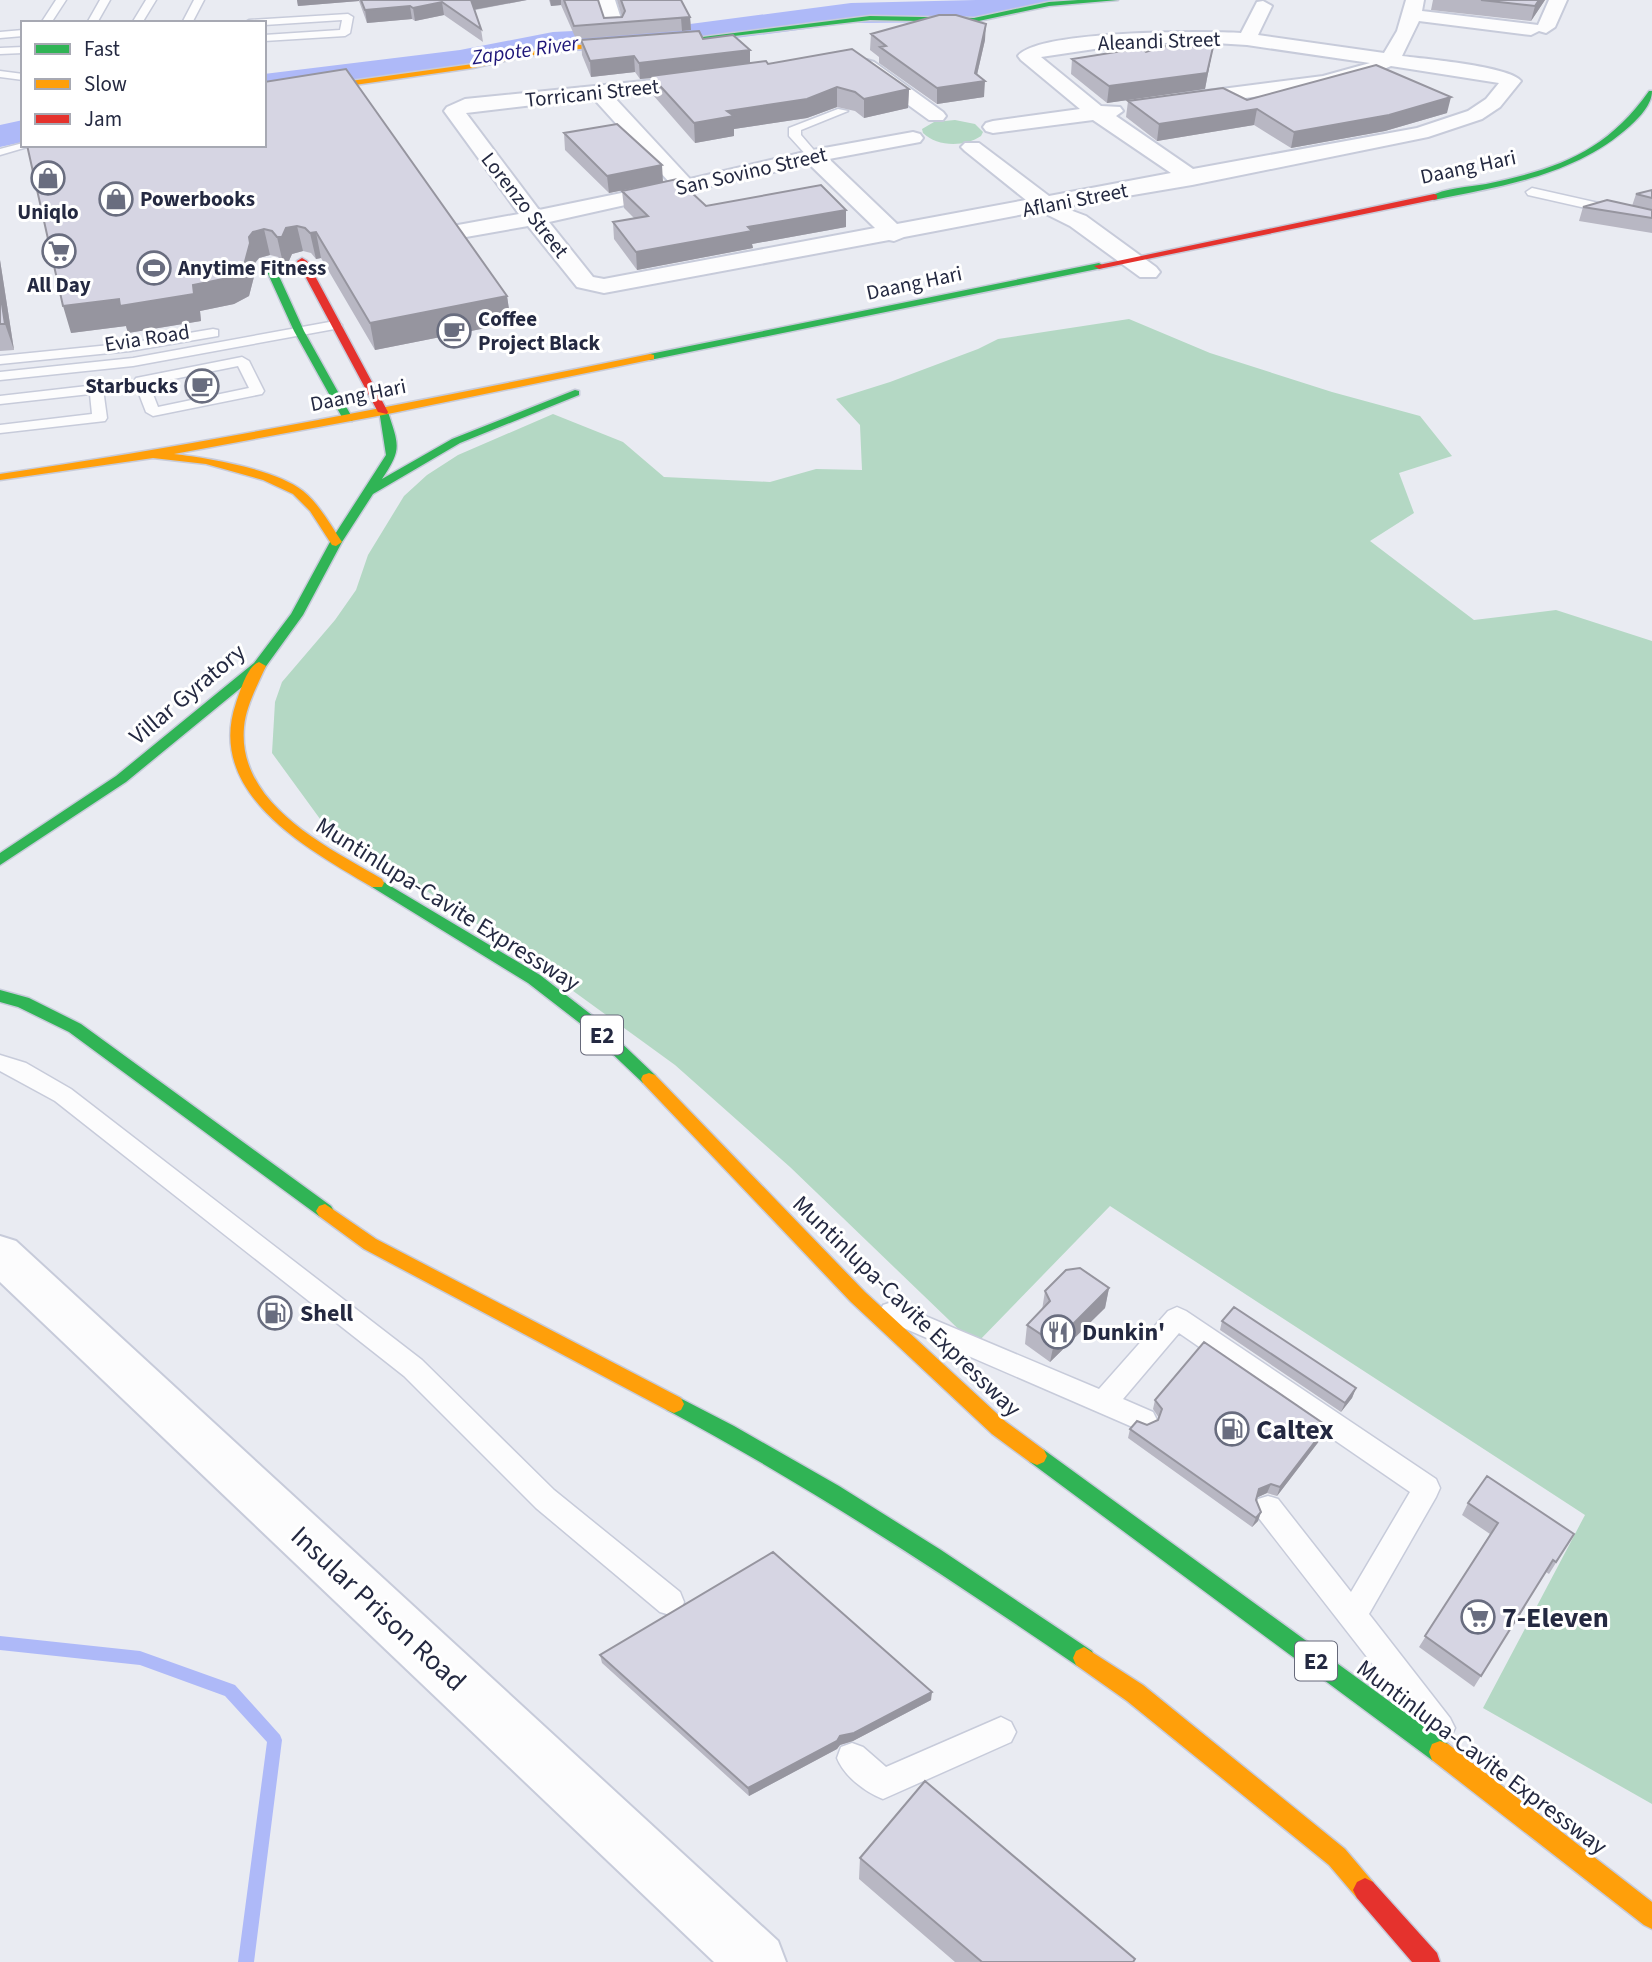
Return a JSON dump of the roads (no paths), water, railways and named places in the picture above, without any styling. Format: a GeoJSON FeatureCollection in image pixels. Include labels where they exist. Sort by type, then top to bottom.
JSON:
{"type":"FeatureCollection","features":[{"type":"Feature","properties":{"kind":"main road"},"geometry":{"type":"LineString","coordinates":[[266,96],[472,66],[527,54],[579,47],[672,41],[870,18],[974,20],[1049,4],[1114,0]]}},
{"type":"Feature","properties":{"kind":"main road","name":"Daang Hari"},"geometry":{"type":"LineString","coordinates":[[335,542],[370,491],[456,441],[595,386],[1499,184],[1575,160],[1626,131],[1652,93]]}},
{"type":"Feature","properties":{"kind":"main road","name":"Daang Hari"},"geometry":{"type":"LineString","coordinates":[[1514,198],[1571,181]]}},
{"type":"Feature","properties":{"kind":"main road","name":"Daang Hari"},"geometry":{"type":"LineString","coordinates":[[155,454],[348,419],[385,420],[828,323],[1124,268],[1228,256]]}},
{"type":"Feature","properties":{"kind":"main road"},"geometry":{"type":"LineString","coordinates":[[302,261],[385,420],[391,438],[392,455],[370,491]]}},
{"type":"Feature","properties":{"kind":"main road"},"geometry":{"type":"LineString","coordinates":[[269,265],[296,324],[348,419]]}},
{"type":"Feature","properties":{"kind":"main road"},"geometry":{"type":"LineString","coordinates":[[385,420],[595,386]]}},
{"type":"Feature","properties":{"kind":"main road"},"geometry":{"type":"LineString","coordinates":[[0,477],[155,454],[241,468],[269,477],[298,492],[316,512],[335,542]]}},
{"type":"Feature","properties":{"kind":"main road","name":"Villar Gyratory"},"geometry":{"type":"LineString","coordinates":[[0,860],[121,779],[259,666],[297,615],[335,542]]}},
{"type":"Feature","properties":{"kind":"main road","name":"Muntinlupa-Cavite Expressway"},"geometry":{"type":"LineString","coordinates":[[259,666],[240,713],[237,739],[244,772],[263,804],[295,833],[534,979],[587,1020],[643,1073],[858,1297],[999,1428],[1485,1784],[1652,1917]]}},
{"type":"Feature","properties":{"kind":"main road"},"geometry":{"type":"LineString","coordinates":[[0,996],[23,1002],[75,1028],[370,1244],[757,1447],[977,1585],[1135,1693],[1337,1857],[1428,1962]]}},
{"type":"Feature","properties":{"kind":"street"},"geometry":{"type":"LineString","coordinates":[[606,0],[614,25]]}},
{"type":"Feature","properties":{"kind":"street"},"geometry":{"type":"LineString","coordinates":[[1169,102],[1229,88],[1330,80],[1359,73],[1389,60],[1402,41],[1414,7],[1538,28],[1558,0]]}},
{"type":"Feature","properties":{"kind":"street"},"geometry":{"type":"LineString","coordinates":[[1247,39],[1263,6]]}},
{"type":"Feature","properties":{"kind":"street","name":"Aleandi Street"},"geometry":{"type":"LineString","coordinates":[[1192,178],[1097,113],[1028,56],[1040,51],[1128,38],[1199,36],[1247,39],[1494,75]]}},
{"type":"Feature","properties":{"kind":"street"},"geometry":{"type":"LineString","coordinates":[[850,59],[936,116],[965,116],[993,127],[1133,108]]}},
{"type":"Feature","properties":{"kind":"street","name":"Aflani Street"},"geometry":{"type":"LineString","coordinates":[[604,286],[894,233],[1051,209],[1192,178],[1386,141],[1475,115],[1493,103],[1511,81],[1494,75]]}},
{"type":"Feature","properties":{"kind":"street","name":"Torricani Street"},"geometry":{"type":"LineString","coordinates":[[454,111],[465,105],[726,78]]}},
{"type":"Feature","properties":{"kind":"street"},"geometry":{"type":"LineString","coordinates":[[598,92],[685,187]]}},
{"type":"Feature","properties":{"kind":"street","name":"Lorenzo Street"},"geometry":{"type":"LineString","coordinates":[[454,111],[533,218],[585,282],[604,286]]}},
{"type":"Feature","properties":{"kind":"street","name":"San Sovino Street"},"geometry":{"type":"LineString","coordinates":[[466,230],[685,187],[813,156],[920,141],[910,133],[912,125],[936,116]]}},
{"type":"Feature","properties":{"kind":"street"},"geometry":{"type":"LineString","coordinates":[[949,149],[972,148],[993,139],[996,135],[993,127]]}},
{"type":"Feature","properties":{"kind":"street"},"geometry":{"type":"LineString","coordinates":[[972,148],[1051,209],[1056,225],[1124,268]]}},
{"type":"Feature","properties":{"kind":"street"},"geometry":{"type":"LineString","coordinates":[[813,156],[894,233]]}},
{"type":"Feature","properties":{"kind":"street","name":"Insular Prison Road"},"geometry":{"type":"LineString","coordinates":[[0,1254],[757,1962]]}},
{"type":"Feature","properties":{"kind":"lane"},"geometry":{"type":"LineString","coordinates":[[47,21],[61,0]]}},
{"type":"Feature","properties":{"kind":"lane"},"geometry":{"type":"LineString","coordinates":[[93,21],[105,0]]}},
{"type":"Feature","properties":{"kind":"lane"},"geometry":{"type":"LineString","coordinates":[[138,21],[151,0]]}},
{"type":"Feature","properties":{"kind":"lane"},"geometry":{"type":"LineString","coordinates":[[188,21],[199,0]]}},
{"type":"Feature","properties":{"kind":"lane"},"geometry":{"type":"LineString","coordinates":[[250,21],[253,8]]}},
{"type":"Feature","properties":{"kind":"lane"},"geometry":{"type":"LineString","coordinates":[[266,22],[348,17],[345,33],[266,38]]}},
{"type":"Feature","properties":{"kind":"lane"},"geometry":{"type":"LineString","coordinates":[[0,35],[21,33]]}},
{"type":"Feature","properties":{"kind":"lane"},"geometry":{"type":"LineString","coordinates":[[0,51],[21,50]]}},
{"type":"Feature","properties":{"kind":"lane"},"geometry":{"type":"LineString","coordinates":[[0,74],[21,77]]}},
{"type":"Feature","properties":{"kind":"lane"},"geometry":{"type":"LineString","coordinates":[[813,156],[795,136],[795,128],[842,111]]}},
{"type":"Feature","properties":{"kind":"lane"},"geometry":{"type":"LineString","coordinates":[[0,152],[21,147]]}},
{"type":"Feature","properties":{"kind":"lane"},"geometry":{"type":"LineString","coordinates":[[1532,192],[1652,219]]}},
{"type":"Feature","properties":{"kind":"lane","name":"Evia Road"},"geometry":{"type":"LineString","coordinates":[[0,360],[169,341],[331,318]]}},
{"type":"Feature","properties":{"kind":"lane","name":"Evia Road"},"geometry":{"type":"LineString","coordinates":[[0,376],[133,362],[296,324]]}},
{"type":"Feature","properties":{"kind":"lane"},"geometry":{"type":"LineString","coordinates":[[243,361],[257,391],[153,412],[141,381],[243,361]]}},
{"type":"Feature","properties":{"kind":"lane"},"geometry":{"type":"LineString","coordinates":[[0,400],[96,389],[100,418],[0,429]]}},
{"type":"Feature","properties":{"kind":"lane"},"geometry":{"type":"LineString","coordinates":[[0,1063],[18,1069],[63,1094],[413,1368],[545,1499],[670,1602]]}},
{"type":"Feature","properties":{"kind":"lane"},"geometry":{"type":"LineString","coordinates":[[858,1297],[1144,1420]]}},
{"type":"Feature","properties":{"kind":"lane"},"geometry":{"type":"LineString","coordinates":[[1104,1402],[1177,1318],[1427,1488],[1352,1616]]}},
{"type":"Feature","properties":{"kind":"lane"},"geometry":{"type":"LineString","coordinates":[[1268,1508],[1485,1784]]}},
{"type":"Feature","properties":{"kind":"lane"},"geometry":{"type":"LineString","coordinates":[[852,1758],[883,1784],[1001,1732]]}},
{"type":"Feature","properties":{"kind":"waterway","name":"Zapote River"},"geometry":{"type":"LineString","coordinates":[[266,84],[460,60],[553,42],[675,36],[851,13],[960,12],[1038,0]]}},
{"type":"Feature","properties":{"kind":"waterway","name":"Zapote River"},"geometry":{"type":"LineString","coordinates":[[0,136],[21,131]]}},
{"type":"Feature","properties":{"kind":"waterway"},"geometry":{"type":"LineString","coordinates":[[0,1643],[140,1658],[230,1690],[275,1740],[246,1962]]}},
{"type":"Feature","properties":{"kind":"place","name":"Uniqlo"},"geometry":{"type":"Point","coordinates":[48,178]}},
{"type":"Feature","properties":{"kind":"place","name":"Powerbooks"},"geometry":{"type":"Point","coordinates":[116,199]}},
{"type":"Feature","properties":{"kind":"place","name":"All Day"},"geometry":{"type":"Point","coordinates":[59,251]}},
{"type":"Feature","properties":{"kind":"place","name":"Anytime Fitness"},"geometry":{"type":"Point","coordinates":[154,268]}},
{"type":"Feature","properties":{"kind":"place","name":"Coffee Project Black"},"geometry":{"type":"Point","coordinates":[454,331]}},
{"type":"Feature","properties":{"kind":"place","name":"Starbucks"},"geometry":{"type":"Point","coordinates":[202,386]}},
{"type":"Feature","properties":{"kind":"place","name":"Shell"},"geometry":{"type":"Point","coordinates":[275,1313]}},
{"type":"Feature","properties":{"kind":"place","name":"Dunkin'"},"geometry":{"type":"Point","coordinates":[1058,1332]}},
{"type":"Feature","properties":{"kind":"place","name":"Caltex"},"geometry":{"type":"Point","coordinates":[1232,1429]}},
{"type":"Feature","properties":{"kind":"place","name":"7-Eleven"},"geometry":{"type":"Point","coordinates":[1478,1617]}}]}
